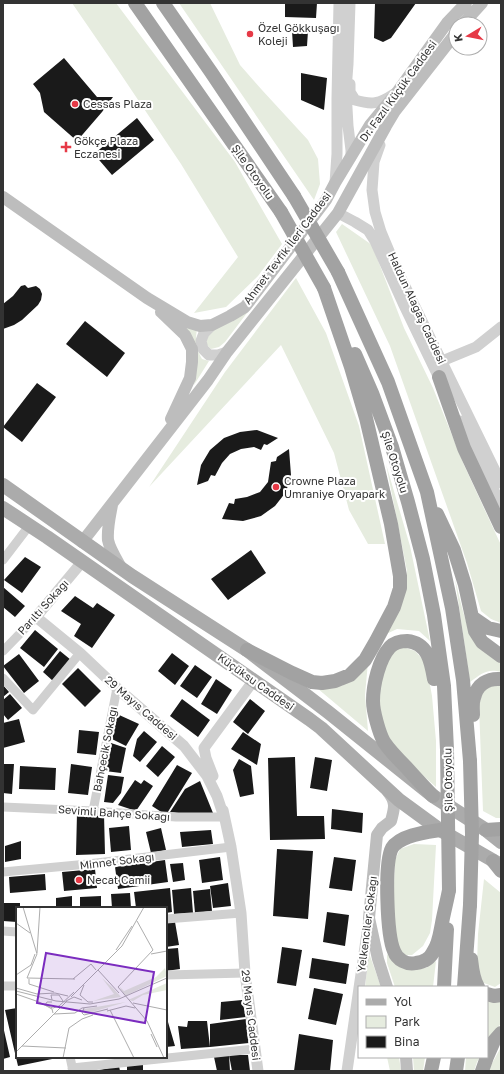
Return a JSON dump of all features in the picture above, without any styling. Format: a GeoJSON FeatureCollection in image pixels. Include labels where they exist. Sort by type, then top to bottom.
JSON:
{"type":"FeatureCollection","features":[{"type":"Feature","properties":{"kind":"highway","name":"Şile Otoyolu"},"geometry":{"type":"LineString","coordinates":[[135,3],[281,212],[324,288],[349,340],[372,393],[392,447],[424,559],[444,686],[447,750],[449,890],[444,986]]}},
{"type":"Feature","properties":{"kind":"highway","name":"Şile Otoyolu"},"geometry":{"type":"LineString","coordinates":[[164,3],[294,196],[338,272],[388,382],[427,492],[453,616],[463,680],[470,761],[472,834],[469,930],[464,986]]}},
{"type":"Feature","properties":{"kind":"highway"},"geometry":{"type":"LineString","coordinates":[[248,650],[312,682],[322,683],[335,681],[350,675],[365,660],[376,641],[394,607],[400,588],[400,576],[391,524],[366,418],[351,367],[324,288]]}},
{"type":"Feature","properties":{"kind":"highway"},"geometry":{"type":"LineString","coordinates":[[439,377],[464,448],[501,527]]}},
{"type":"Feature","properties":{"kind":"highway"},"geometry":{"type":"LineString","coordinates":[[427,492],[454,550],[465,585],[475,631],[482,642],[501,656]]}},
{"type":"Feature","properties":{"kind":"highway"},"geometry":{"type":"LineString","coordinates":[[472,617],[488,628],[501,631]]}},
{"type":"Feature","properties":{"kind":"highway"},"geometry":{"type":"LineString","coordinates":[[433,796],[395,756],[384,741],[377,724],[372,702],[380,662],[385,653],[392,646],[402,641],[418,643],[425,650],[430,661],[447,750]]}},
{"type":"Feature","properties":{"kind":"highway"},"geometry":{"type":"LineString","coordinates":[[470,761],[474,698],[479,686],[485,681],[495,678],[501,679]]}},
{"type":"Feature","properties":{"kind":"highway"},"geometry":{"type":"LineString","coordinates":[[486,830],[501,829]]}},
{"type":"Feature","properties":{"kind":"highway"},"geometry":{"type":"LineString","coordinates":[[440,830],[409,837],[399,841],[392,848],[387,877],[390,938],[394,952],[398,958],[408,963],[415,964],[426,961],[433,954],[438,942],[449,890]]}},
{"type":"Feature","properties":{"kind":"highway"},"geometry":{"type":"LineString","coordinates":[[469,930],[472,967],[478,986]]}},
{"type":"Feature","properties":{"kind":"highway"},"geometry":{"type":"LineString","coordinates":[[488,994],[494,996],[501,995]]}},
{"type":"Feature","properties":{"kind":"highway"},"geometry":{"type":"LineString","coordinates":[[488,1055],[494,1041],[501,1032]]}},
{"type":"Feature","properties":{"kind":"highway"},"geometry":{"type":"LineString","coordinates":[[431,1071],[434,1058]]}},
{"type":"Feature","properties":{"kind":"highway"},"geometry":{"type":"LineString","coordinates":[[438,1071],[439,1058]]}},
{"type":"Feature","properties":{"kind":"highway"},"geometry":{"type":"LineString","coordinates":[[456,1071],[458,1058]]}},
{"type":"Feature","properties":{"kind":"highway"},"geometry":{"type":"LineString","coordinates":[[482,1071],[487,1058]]}},
{"type":"Feature","properties":{"kind":"main road","name":"Dr. Fazıl Küçük Caddesi"},"geometry":{"type":"LineString","coordinates":[[335,183],[370,125],[398,91],[447,23],[466,3]]}},
{"type":"Feature","properties":{"kind":"main road"},"geometry":{"type":"LineString","coordinates":[[470,16],[482,3]]}},
{"type":"Feature","properties":{"kind":"main road","name":"Dr. Fazıl Küçük Caddesi"},"geometry":{"type":"LineString","coordinates":[[338,214],[395,111],[448,43]]}},
{"type":"Feature","properties":{"kind":"main road"},"geometry":{"type":"LineString","coordinates":[[338,214],[351,169],[351,157]]}},
{"type":"Feature","properties":{"kind":"main road","name":"Ahmet Tevfik İleri Caddesi"},"geometry":{"type":"LineString","coordinates":[[212,325],[245,307],[326,200],[335,183]]}},
{"type":"Feature","properties":{"kind":"main road"},"geometry":{"type":"LineString","coordinates":[[3,197],[147,298],[187,322],[200,326],[212,325]]}},
{"type":"Feature","properties":{"kind":"main road","name":"Ahmet Tevfik İleri Caddesi"},"geometry":{"type":"LineString","coordinates":[[82,542],[208,380],[227,352],[338,214]]}},
{"type":"Feature","properties":{"kind":"main road"},"geometry":{"type":"LineString","coordinates":[[147,298],[185,335],[192,349],[190,378],[159,444]]}},
{"type":"Feature","properties":{"kind":"main road"},"geometry":{"type":"LineString","coordinates":[[3,485],[122,570]]}},
{"type":"Feature","properties":{"kind":"main road"},"geometry":{"type":"LineString","coordinates":[[112,504],[108,528],[108,540],[122,570]]}},
{"type":"Feature","properties":{"kind":"main road","name":"Küçüksu Caddesi"},"geometry":{"type":"LineString","coordinates":[[3,508],[254,680],[321,728],[399,800],[440,830],[498,866]]}},
{"type":"Feature","properties":{"kind":"main road"},"geometry":{"type":"LineString","coordinates":[[47,537],[64,543],[72,544],[82,542]]}},
{"type":"Feature","properties":{"kind":"main road"},"geometry":{"type":"LineString","coordinates":[[82,562],[94,560],[122,570]]}},
{"type":"Feature","properties":{"kind":"main road","name":"Küçüksu Caddesi"},"geometry":{"type":"LineString","coordinates":[[122,570],[248,650],[433,796],[486,830],[501,842]]}},
{"type":"Feature","properties":{"kind":"main road","name":"Yelkenciler Sokağı"},"geometry":{"type":"LineString","coordinates":[[369,918],[378,835],[382,828],[391,821],[394,805],[393,798],[384,786]]}},
{"type":"Feature","properties":{"kind":"main road"},"geometry":{"type":"LineString","coordinates":[[369,918],[386,986]]}},
{"type":"Feature","properties":{"kind":"main road"},"geometry":{"type":"LineString","coordinates":[[406,1058],[407,1071]]}},
{"type":"Feature","properties":{"kind":"street","name":"Ahmet Tevfik İleri Caddesi"},"geometry":{"type":"LineString","coordinates":[[335,183],[337,154],[339,3]]}},
{"type":"Feature","properties":{"kind":"street"},"geometry":{"type":"LineString","coordinates":[[350,3],[346,105],[351,157]]}},
{"type":"Feature","properties":{"kind":"street"},"geometry":{"type":"LineString","coordinates":[[348,64],[350,92],[355,100],[366,104],[377,104],[398,91]]}},
{"type":"Feature","properties":{"kind":"street","name":"Haldun Alagaş Caddesi"},"geometry":{"type":"LineString","coordinates":[[386,126],[374,162],[372,190],[375,212],[381,232],[397,270],[501,483]]}},
{"type":"Feature","properties":{"kind":"street","name":"Haldun Alagaş Caddesi"},"geometry":{"type":"LineString","coordinates":[[338,214],[368,230],[375,241],[402,303],[501,505]]}},
{"type":"Feature","properties":{"kind":"street","name":"Ahmet Tevfik İleri Caddesi"},"geometry":{"type":"LineString","coordinates":[[212,325],[204,333],[201,341],[203,349],[208,355],[218,355],[227,352]]}},
{"type":"Feature","properties":{"kind":"street"},"geometry":{"type":"LineString","coordinates":[[442,362],[476,347],[501,327]]}},
{"type":"Feature","properties":{"kind":"street"},"geometry":{"type":"LineString","coordinates":[[3,560],[30,526]]}},
{"type":"Feature","properties":{"kind":"street","name":"Parıltı Sokağı"},"geometry":{"type":"LineString","coordinates":[[3,651],[36,617],[82,562]]}},
{"type":"Feature","properties":{"kind":"street","name":"29 Mayıs Caddesi"},"geometry":{"type":"LineString","coordinates":[[36,617],[80,653],[117,688],[184,746],[201,766],[207,776],[217,796],[224,817]]}},
{"type":"Feature","properties":{"kind":"street"},"geometry":{"type":"LineString","coordinates":[[3,678],[33,710],[80,653]]}},
{"type":"Feature","properties":{"kind":"street"},"geometry":{"type":"LineString","coordinates":[[184,746],[193,750],[200,750],[204,748],[254,680]]}},
{"type":"Feature","properties":{"kind":"street","name":"Bahçecik Sokağı"},"geometry":{"type":"LineString","coordinates":[[94,810],[117,688]]}},
{"type":"Feature","properties":{"kind":"street","name":"29 Mayıs Caddesi"},"geometry":{"type":"LineString","coordinates":[[204,748],[206,758],[216,784],[231,847],[241,913],[245,973],[258,1071]]}},
{"type":"Feature","properties":{"kind":"street","name":"Sevimli Bahçe Sokağı"},"geometry":{"type":"LineString","coordinates":[[3,807],[94,810],[176,817],[224,817]]}},
{"type":"Feature","properties":{"kind":"street","name":"Minnet Sokağı"},"geometry":{"type":"LineString","coordinates":[[3,872],[88,864],[231,847]]}},
{"type":"Feature","properties":{"kind":"street"},"geometry":{"type":"LineString","coordinates":[[167,918],[241,913]]}},
{"type":"Feature","properties":{"kind":"street","name":"Yelkenciler Sokağı"},"geometry":{"type":"LineString","coordinates":[[359,986],[369,918]]}},
{"type":"Feature","properties":{"kind":"street"},"geometry":{"type":"LineString","coordinates":[[3,931],[16,932]]}},
{"type":"Feature","properties":{"kind":"street"},"geometry":{"type":"LineString","coordinates":[[167,975],[245,973]]}},
{"type":"Feature","properties":{"kind":"street"},"geometry":{"type":"LineString","coordinates":[[3,986],[16,986]]}},
{"type":"Feature","properties":{"kind":"street","name":"Yelkenciler Sokağı"},"geometry":{"type":"LineString","coordinates":[[347,1071],[358,994]]}},
{"type":"Feature","properties":{"kind":"street"},"geometry":{"type":"LineString","coordinates":[[70,1058],[72,1069],[254,1048]]}},
{"type":"Feature","properties":{"kind":"green space"},"geometry":{"type":"Polygon","coordinates":[[[72,3],[116,3],[235,162],[282,244],[258,276],[226,307],[194,313],[238,257],[181,164],[72,3]]]}},
{"type":"Feature","properties":{"kind":"green space"},"geometry":{"type":"Polygon","coordinates":[[[179,3],[210,3],[240,65],[308,140],[318,159],[320,184],[314,200],[179,3]]]}},
{"type":"Feature","properties":{"kind":"green space"},"geometry":{"type":"Polygon","coordinates":[[[342,224],[372,245],[404,328],[433,388],[464,465],[501,545],[501,623],[491,619],[481,611],[467,563],[390,346],[336,232],[342,224]]]}},
{"type":"Feature","properties":{"kind":"green space"},"geometry":{"type":"Polygon","coordinates":[[[296,278],[326,333],[359,426],[385,544],[368,544],[349,510],[334,453],[281,345],[149,487],[225,372],[296,278]]]}},
{"type":"Feature","properties":{"kind":"green space"},"geometry":{"type":"Polygon","coordinates":[[[250,309],[225,342],[219,347],[211,349],[206,344],[208,336],[216,327],[250,309]]]}},
{"type":"Feature","properties":{"kind":"green space"},"geometry":{"type":"Polygon","coordinates":[[[182,323],[197,329],[196,345],[198,352],[202,359],[209,361],[194,385],[196,372],[182,323]]]}},
{"type":"Feature","properties":{"kind":"green space"},"geometry":{"type":"Polygon","coordinates":[[[386,464],[410,546],[430,641],[419,631],[397,629],[384,635],[401,604],[407,571],[386,464]]]}},
{"type":"Feature","properties":{"kind":"green space"},"geometry":{"type":"Polygon","coordinates":[[[455,579],[466,621],[472,636],[490,656],[501,663],[501,672],[488,671],[470,682],[455,579]]]}},
{"type":"Feature","properties":{"kind":"green space"},"geometry":{"type":"Polygon","coordinates":[[[400,646],[415,651],[426,663],[432,696],[436,741],[436,787],[391,747],[381,720],[376,695],[388,654],[400,646]]]}},
{"type":"Feature","properties":{"kind":"green space"},"geometry":{"type":"Polygon","coordinates":[[[368,662],[365,695],[368,731],[317,688],[342,686],[368,662]]]}},
{"type":"Feature","properties":{"kind":"green space"},"geometry":{"type":"Polygon","coordinates":[[[501,684],[501,818],[496,818],[483,811],[479,706],[482,692],[489,685],[501,684]]]}},
{"type":"Feature","properties":{"kind":"green space"},"geometry":{"type":"Polygon","coordinates":[[[414,844],[436,845],[432,920],[430,933],[423,946],[412,955],[402,955],[397,948],[393,908],[395,860],[400,849],[414,844]]]}},
{"type":"Feature","properties":{"kind":"green space"},"geometry":{"type":"Polygon","coordinates":[[[484,879],[501,893],[501,983],[495,987],[481,982],[477,965],[478,934],[484,879]]]}},
{"type":"Feature","properties":{"kind":"green space"},"geometry":{"type":"Polygon","coordinates":[[[369,953],[381,986],[365,986],[369,953]]]}},
{"type":"Feature","properties":{"kind":"green space"},"geometry":{"type":"Polygon","coordinates":[[[387,954],[402,967],[426,968],[436,961],[433,986],[395,986],[387,963],[387,954]]]}},
{"type":"Feature","properties":{"kind":"green space"},"geometry":{"type":"Polygon","coordinates":[[[488,999],[501,999],[501,1023],[488,1043],[488,999]]]}},
{"type":"Feature","properties":{"kind":"green space"},"geometry":{"type":"Polygon","coordinates":[[[501,1047],[501,1071],[489,1071],[489,1069],[501,1047]]]}},
{"type":"Feature","properties":{"kind":"green space"},"geometry":{"type":"Polygon","coordinates":[[[387,1058],[399,1058],[401,1071],[390,1071],[387,1058]]]}},
{"type":"Feature","properties":{"kind":"green space"},"geometry":{"type":"Polygon","coordinates":[[[413,1058],[425,1058],[423,1071],[414,1071],[413,1058]]]}},
{"type":"Feature","properties":{"kind":"green space"},"geometry":{"type":"Polygon","coordinates":[[[466,1058],[479,1058],[474,1071],[465,1071],[466,1058]]]}},
{"type":"Feature","properties":{"kind":"building"},"geometry":{"type":"Polygon","coordinates":[[[285,3],[317,3],[316,18],[285,17],[285,3]]]}},
{"type":"Feature","properties":{"kind":"building"},"geometry":{"type":"Polygon","coordinates":[[[375,3],[416,3],[391,38],[383,42],[374,38],[375,3]]]}},
{"type":"Feature","properties":{"kind":"building"},"geometry":{"type":"Polygon","coordinates":[[[292,31],[308,31],[307,46],[293,47],[292,31]]]}},
{"type":"Feature","properties":{"kind":"building","name":"Cessas Plaza"},"geometry":{"type":"Polygon","coordinates":[[[64,58],[97,97],[113,97],[77,141],[44,112],[40,93],[33,84],[64,58]]]}},
{"type":"Feature","properties":{"kind":"building"},"geometry":{"type":"Polygon","coordinates":[[[301,73],[327,78],[324,110],[301,100],[301,73]]]}},
{"type":"Feature","properties":{"kind":"building"},"geometry":{"type":"Polygon","coordinates":[[[137,118],[154,140],[112,175],[94,154],[137,118]]]}},
{"type":"Feature","properties":{"kind":"building"},"geometry":{"type":"Polygon","coordinates":[[[25,285],[28,288],[36,286],[40,289],[42,294],[41,300],[38,305],[22,320],[3,329],[3,304],[13,296],[21,286],[25,285]]]}},
{"type":"Feature","properties":{"kind":"building"},"geometry":{"type":"Polygon","coordinates":[[[85,321],[125,353],[107,377],[66,344],[85,321]]]}},
{"type":"Feature","properties":{"kind":"building"},"geometry":{"type":"Polygon","coordinates":[[[37,383],[56,397],[22,442],[3,427],[37,383]]]}},
{"type":"Feature","properties":{"kind":"building","name":"Crowne Plaza Umraniye Oryapark"},"geometry":{"type":"Polygon","coordinates":[[[257,430],[278,438],[267,445],[264,444],[261,450],[254,447],[241,449],[230,454],[222,463],[215,476],[211,475],[208,481],[197,485],[201,465],[210,450],[224,438],[240,432],[257,430]]]}},
{"type":"Feature","properties":{"kind":"building","name":"Crowne Plaza Umraniye Oryapark"},"geometry":{"type":"Polygon","coordinates":[[[289,449],[291,475],[286,492],[275,506],[261,516],[243,521],[222,519],[229,503],[234,504],[235,499],[247,497],[260,492],[268,482],[271,462],[276,461],[277,457],[289,449]]]}},
{"type":"Feature","properties":{"kind":"building"},"geometry":{"type":"Polygon","coordinates":[[[251,550],[266,573],[228,600],[211,579],[251,550]]]}},
{"type":"Feature","properties":{"kind":"building"},"geometry":{"type":"Polygon","coordinates":[[[25,557],[41,567],[22,593],[4,580],[25,557]]]}},
{"type":"Feature","properties":{"kind":"building"},"geometry":{"type":"Polygon","coordinates":[[[3,587],[25,606],[15,617],[3,607],[3,587]]]}},
{"type":"Feature","properties":{"kind":"building"},"geometry":{"type":"Polygon","coordinates":[[[75,596],[93,608],[97,603],[115,615],[92,648],[74,636],[81,624],[61,611],[75,596]]]}},
{"type":"Feature","properties":{"kind":"building"},"geometry":{"type":"Polygon","coordinates":[[[35,630],[58,649],[44,667],[20,648],[35,630]]]}},
{"type":"Feature","properties":{"kind":"building"},"geometry":{"type":"Polygon","coordinates":[[[60,651],[71,660],[53,681],[43,672],[60,651]]]}},
{"type":"Feature","properties":{"kind":"building"},"geometry":{"type":"Polygon","coordinates":[[[172,653],[189,666],[175,685],[158,671],[172,653]]]}},
{"type":"Feature","properties":{"kind":"building"},"geometry":{"type":"Polygon","coordinates":[[[19,654],[39,681],[24,693],[3,666],[19,654]]]}},
{"type":"Feature","properties":{"kind":"building"},"geometry":{"type":"Polygon","coordinates":[[[195,665],[212,677],[197,698],[180,686],[195,665]]]}},
{"type":"Feature","properties":{"kind":"building"},"geometry":{"type":"Polygon","coordinates":[[[78,668],[101,691],[85,707],[62,684],[78,668]]]}},
{"type":"Feature","properties":{"kind":"building"},"geometry":{"type":"Polygon","coordinates":[[[216,679],[232,690],[217,714],[201,704],[216,679]]]}},
{"type":"Feature","properties":{"kind":"building"},"geometry":{"type":"Polygon","coordinates":[[[3,685],[9,692],[3,697],[3,685]]]}},
{"type":"Feature","properties":{"kind":"building"},"geometry":{"type":"Polygon","coordinates":[[[10,694],[22,708],[8,720],[3,714],[3,700],[10,694]]]}},
{"type":"Feature","properties":{"kind":"building"},"geometry":{"type":"Polygon","coordinates":[[[182,699],[210,720],[198,737],[170,716],[182,699]]]}},
{"type":"Feature","properties":{"kind":"building"},"geometry":{"type":"Polygon","coordinates":[[[250,699],[265,711],[248,734],[233,722],[250,699]]]}},
{"type":"Feature","properties":{"kind":"building"},"geometry":{"type":"Polygon","coordinates":[[[117,714],[139,724],[126,746],[112,739],[117,714]]]}},
{"type":"Feature","properties":{"kind":"building"},"geometry":{"type":"Polygon","coordinates":[[[19,719],[25,742],[3,748],[3,723],[19,719]]]}},
{"type":"Feature","properties":{"kind":"building"},"geometry":{"type":"Polygon","coordinates":[[[79,730],[99,732],[96,755],[77,753],[79,730]]]}},
{"type":"Feature","properties":{"kind":"building"},"geometry":{"type":"Polygon","coordinates":[[[144,731],[157,742],[140,762],[133,756],[137,739],[144,731]]]}},
{"type":"Feature","properties":{"kind":"building"},"geometry":{"type":"Polygon","coordinates":[[[243,732],[261,744],[257,765],[231,749],[243,732]]]}},
{"type":"Feature","properties":{"kind":"building"},"geometry":{"type":"Polygon","coordinates":[[[111,743],[126,748],[121,773],[105,771],[111,743]]]}},
{"type":"Feature","properties":{"kind":"building"},"geometry":{"type":"Polygon","coordinates":[[[162,746],[175,757],[158,777],[146,766],[162,746]]]}},
{"type":"Feature","properties":{"kind":"building"},"geometry":{"type":"Polygon","coordinates":[[[295,757],[297,816],[324,816],[325,839],[270,840],[268,758],[295,757]]]}},
{"type":"Feature","properties":{"kind":"building"},"geometry":{"type":"Polygon","coordinates":[[[315,757],[332,760],[327,791],[310,788],[315,757]]]}},
{"type":"Feature","properties":{"kind":"building"},"geometry":{"type":"Polygon","coordinates":[[[239,759],[251,766],[254,794],[240,797],[233,770],[239,759]]]}},
{"type":"Feature","properties":{"kind":"building"},"geometry":{"type":"Polygon","coordinates":[[[3,764],[14,764],[12,794],[3,793],[3,764]]]}},
{"type":"Feature","properties":{"kind":"building"},"geometry":{"type":"Polygon","coordinates":[[[71,764],[92,767],[88,795],[68,793],[71,764]]]}},
{"type":"Feature","properties":{"kind":"building"},"geometry":{"type":"Polygon","coordinates":[[[177,765],[192,773],[166,815],[152,806],[177,765]]]}},
{"type":"Feature","properties":{"kind":"building"},"geometry":{"type":"Polygon","coordinates":[[[20,766],[56,768],[55,790],[19,789],[20,766]]]}},
{"type":"Feature","properties":{"kind":"building"},"geometry":{"type":"Polygon","coordinates":[[[108,775],[124,777],[121,793],[113,803],[104,802],[108,775]]]}},
{"type":"Feature","properties":{"kind":"building"},"geometry":{"type":"Polygon","coordinates":[[[135,780],[141,784],[144,780],[153,786],[136,811],[118,805],[135,780]]]}},
{"type":"Feature","properties":{"kind":"building"},"geometry":{"type":"Polygon","coordinates":[[[200,781],[213,813],[196,815],[170,812],[185,789],[200,781]]]}},
{"type":"Feature","properties":{"kind":"building"},"geometry":{"type":"Polygon","coordinates":[[[332,809],[363,813],[362,833],[331,829],[332,809]]]}},
{"type":"Feature","properties":{"kind":"building"},"geometry":{"type":"Polygon","coordinates":[[[77,813],[104,814],[105,854],[76,855],[77,813]]]}},
{"type":"Feature","properties":{"kind":"building"},"geometry":{"type":"Polygon","coordinates":[[[129,826],[131,850],[111,852],[109,828],[129,826]]]}},
{"type":"Feature","properties":{"kind":"building"},"geometry":{"type":"Polygon","coordinates":[[[161,828],[166,850],[151,853],[146,832],[161,828]]]}},
{"type":"Feature","properties":{"kind":"building"},"geometry":{"type":"Polygon","coordinates":[[[211,830],[213,844],[182,847],[180,832],[211,830]]]}},
{"type":"Feature","properties":{"kind":"building"},"geometry":{"type":"Polygon","coordinates":[[[21,841],[21,859],[5,862],[5,846],[21,841]]]}},
{"type":"Feature","properties":{"kind":"building"},"geometry":{"type":"Polygon","coordinates":[[[277,849],[313,851],[308,919],[273,916],[277,849]]]}},
{"type":"Feature","properties":{"kind":"building"},"geometry":{"type":"Polygon","coordinates":[[[220,857],[223,880],[202,883],[199,860],[220,857]]]}},
{"type":"Feature","properties":{"kind":"building"},"geometry":{"type":"Polygon","coordinates":[[[334,857],[356,860],[352,891],[329,888],[334,857]]]}},
{"type":"Feature","properties":{"kind":"building"},"geometry":{"type":"Polygon","coordinates":[[[165,860],[168,882],[118,889],[115,867],[165,860]]]}},
{"type":"Feature","properties":{"kind":"building"},"geometry":{"type":"Polygon","coordinates":[[[183,863],[185,880],[173,882],[170,864],[183,863]]]}},
{"type":"Feature","properties":{"kind":"building","name":"Necat Camii"},"geometry":{"type":"Polygon","coordinates":[[[95,869],[97,888],[64,891],[62,872],[95,869]]]}},
{"type":"Feature","properties":{"kind":"building"},"geometry":{"type":"Polygon","coordinates":[[[45,874],[46,890],[10,893],[9,877],[45,874]]]}},
{"type":"Feature","properties":{"kind":"building"},"geometry":{"type":"Polygon","coordinates":[[[228,883],[231,906],[213,908],[210,886],[228,883]]]}},
{"type":"Feature","properties":{"kind":"building"},"geometry":{"type":"Polygon","coordinates":[[[170,888],[172,912],[167,913],[167,907],[136,907],[134,892],[170,888]]]}},
{"type":"Feature","properties":{"kind":"building"},"geometry":{"type":"Polygon","coordinates":[[[191,888],[193,913],[174,914],[172,890],[191,888]]]}},
{"type":"Feature","properties":{"kind":"building"},"geometry":{"type":"Polygon","coordinates":[[[210,889],[212,911],[195,913],[193,891],[210,889]]]}},
{"type":"Feature","properties":{"kind":"building"},"geometry":{"type":"Polygon","coordinates":[[[130,893],[131,907],[112,907],[111,894],[130,893]]]}},
{"type":"Feature","properties":{"kind":"building"},"geometry":{"type":"Polygon","coordinates":[[[72,896],[72,907],[56,907],[56,898],[72,896]]]}},
{"type":"Feature","properties":{"kind":"building"},"geometry":{"type":"Polygon","coordinates":[[[101,896],[101,907],[80,907],[80,897],[101,896]]]}},
{"type":"Feature","properties":{"kind":"building"},"geometry":{"type":"Polygon","coordinates":[[[3,903],[20,903],[20,907],[16,907],[16,922],[3,921],[3,903]]]}},
{"type":"Feature","properties":{"kind":"building"},"geometry":{"type":"Polygon","coordinates":[[[327,912],[349,915],[345,946],[323,942],[327,912]]]}},
{"type":"Feature","properties":{"kind":"building"},"geometry":{"type":"Polygon","coordinates":[[[175,922],[179,945],[167,947],[167,923],[175,922]]]}},
{"type":"Feature","properties":{"kind":"building"},"geometry":{"type":"Polygon","coordinates":[[[282,947],[302,950],[296,986],[277,983],[282,947]]]}},
{"type":"Feature","properties":{"kind":"building"},"geometry":{"type":"Polygon","coordinates":[[[178,948],[180,969],[167,971],[167,949],[178,948]]]}},
{"type":"Feature","properties":{"kind":"building"},"geometry":{"type":"Polygon","coordinates":[[[312,958],[349,964],[346,984],[309,978],[312,958]]]}},
{"type":"Feature","properties":{"kind":"building"},"geometry":{"type":"Polygon","coordinates":[[[314,988],[343,994],[336,1025],[308,1019],[314,988]]]}},
{"type":"Feature","properties":{"kind":"building"},"geometry":{"type":"Polygon","coordinates":[[[242,1000],[246,1017],[220,1020],[221,1002],[242,1000]]]}},
{"type":"Feature","properties":{"kind":"building"},"geometry":{"type":"Polygon","coordinates":[[[16,1008],[16,1057],[5,1010],[16,1008]]]}},
{"type":"Feature","properties":{"kind":"building"},"geometry":{"type":"Polygon","coordinates":[[[246,1019],[249,1043],[210,1047],[210,1024],[246,1019]]]}},
{"type":"Feature","properties":{"kind":"building"},"geometry":{"type":"Polygon","coordinates":[[[188,1021],[207,1021],[210,1047],[181,1049],[178,1026],[187,1027],[188,1021]]]}},
{"type":"Feature","properties":{"kind":"building"},"geometry":{"type":"Polygon","coordinates":[[[167,1022],[168,1022],[175,1046],[167,1047],[167,1022]]]}},
{"type":"Feature","properties":{"kind":"building"},"geometry":{"type":"Polygon","coordinates":[[[3,1026],[10,1057],[3,1059],[3,1026]]]}},
{"type":"Feature","properties":{"kind":"building"},"geometry":{"type":"Polygon","coordinates":[[[299,1034],[333,1040],[330,1071],[294,1071],[299,1034]]]}},
{"type":"Feature","properties":{"kind":"building"},"geometry":{"type":"Polygon","coordinates":[[[229,1055],[248,1055],[250,1071],[232,1071],[229,1055]]]}},
{"type":"Feature","properties":{"kind":"building"},"geometry":{"type":"Polygon","coordinates":[[[229,1055],[230,1071],[217,1071],[214,1057],[229,1055]]]}},
{"type":"Feature","properties":{"kind":"building"},"geometry":{"type":"Polygon","coordinates":[[[16,1058],[57,1058],[18,1066],[16,1058]]]}},
{"type":"Feature","properties":{"kind":"building"},"geometry":{"type":"Polygon","coordinates":[[[143,1064],[143,1071],[127,1071],[127,1066],[143,1064]]]}},
{"type":"Feature","properties":{"kind":"building"},"geometry":{"type":"Polygon","coordinates":[[[119,1066],[120,1071],[99,1071],[99,1070],[119,1066]]]}},
{"type":"Feature","properties":{"kind":"place","name":"Özel Gökkuşağı Koleji"},"geometry":{"type":"Point","coordinates":[250,34]}},
{"type":"Feature","properties":{"kind":"place","name":"Cessas Plaza"},"geometry":{"type":"Point","coordinates":[75,104]}},
{"type":"Feature","properties":{"kind":"place","name":"Gökçe Plaza Eczanesi"},"geometry":{"type":"Point","coordinates":[66,147]}},
{"type":"Feature","properties":{"kind":"place","name":"Crowne Plaza Umraniye Oryapark"},"geometry":{"type":"Point","coordinates":[276,487]}},
{"type":"Feature","properties":{"kind":"place","name":"Necat Camii"},"geometry":{"type":"Point","coordinates":[79,880]}}]}
